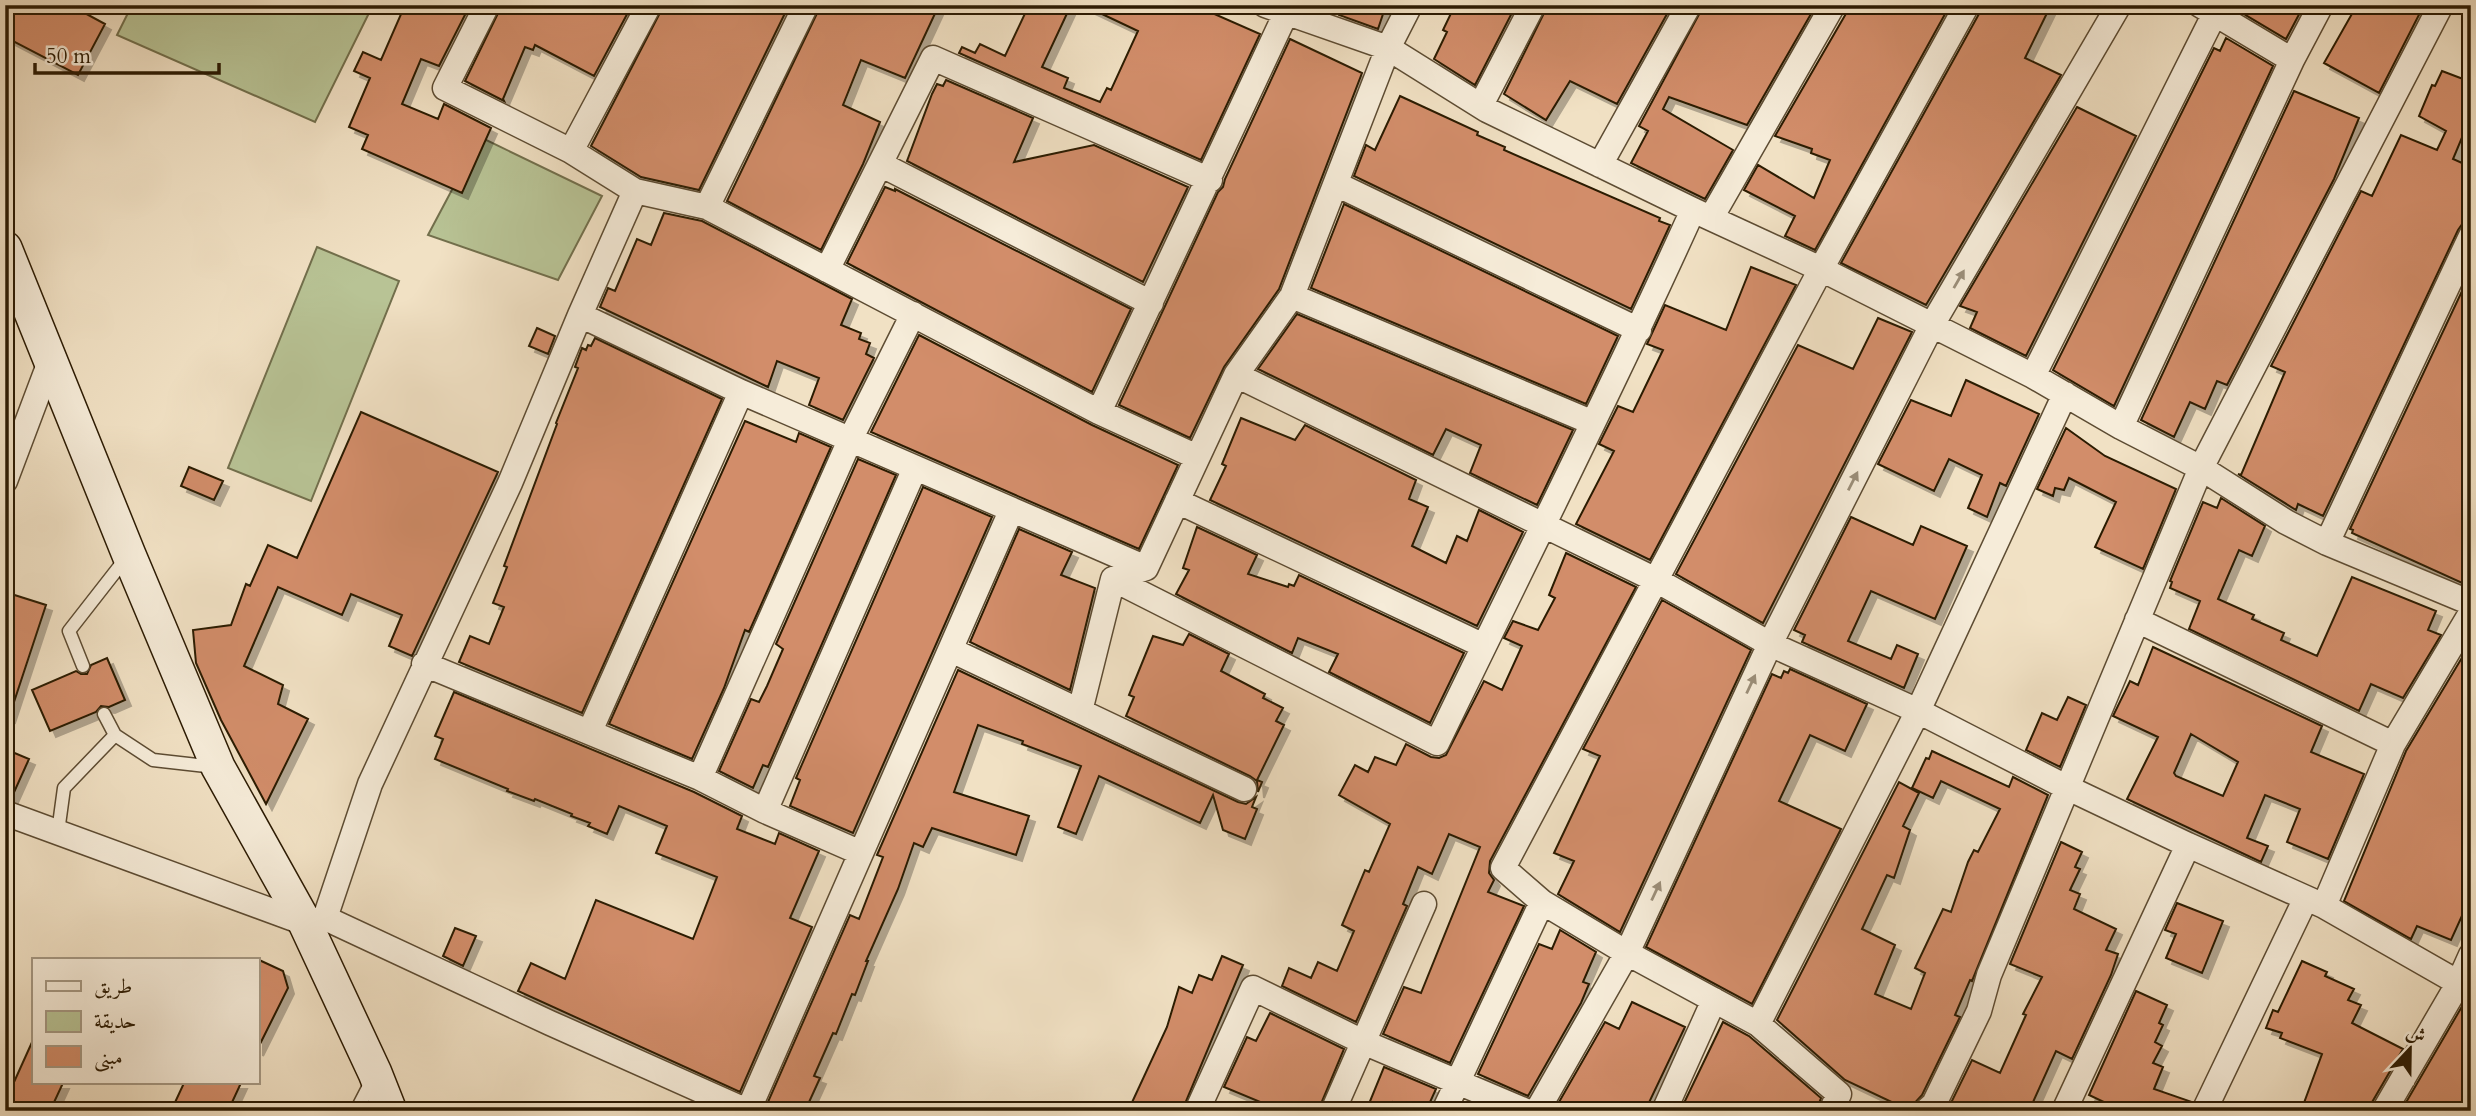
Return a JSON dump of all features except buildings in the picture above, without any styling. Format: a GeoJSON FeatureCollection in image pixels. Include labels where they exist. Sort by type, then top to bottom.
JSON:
{"type":"FeatureCollection","features":[{"type":"Feature","properties":{"kind":"main road"},"geometry":{"type":"LineString","coordinates":[[5,248],[218,767],[315,921],[390,1111]]}},
{"type":"Feature","properties":{"kind":"street"},"geometry":{"type":"LineString","coordinates":[[487,5],[445,88],[571,151],[635,191],[707,207],[1099,412],[1197,457]]}},
{"type":"Feature","properties":{"kind":"street"},"geometry":{"type":"LineString","coordinates":[[571,151],[649,5]]}},
{"type":"Feature","properties":{"kind":"street"},"geometry":{"type":"LineString","coordinates":[[707,207],[806,5]]}},
{"type":"Feature","properties":{"kind":"street"},"geometry":{"type":"LineString","coordinates":[[1113,579],[1146,568],[1236,375],[1292,296],[1388,48],[1410,5]]}},
{"type":"Feature","properties":{"kind":"street"},"geometry":{"type":"LineString","coordinates":[[1481,105],[1533,5]]}},
{"type":"Feature","properties":{"kind":"street"},"geometry":{"type":"LineString","coordinates":[[1600,165],[1689,5]]}},
{"type":"Feature","properties":{"kind":"street"},"geometry":{"type":"LineString","coordinates":[[1113,579],[1437,743],[1591,422],[1639,330],[1702,214],[1833,5]]}},
{"type":"Feature","properties":{"kind":"street"},"geometry":{"type":"LineString","coordinates":[[1830,1111],[1839,1094],[1758,1024],[1628,953],[1542,902],[1503,868],[1821,269],[1966,5]]}},
{"type":"Feature","properties":{"kind":"street"},"geometry":{"type":"LineString","coordinates":[[1537,1111],[1628,953],[1770,644],[1932,325],[2119,5]]}},
{"type":"Feature","properties":{"kind":"street"},"geometry":{"type":"LineString","coordinates":[[2120,427],[2320,5]]}},
{"type":"Feature","properties":{"kind":"street"},"geometry":{"type":"LineString","coordinates":[[1926,1111],[1934,1104],[1979,1011],[1989,975],[2201,468],[2441,5]]}},
{"type":"Feature","properties":{"kind":"street"},"geometry":{"type":"LineString","coordinates":[[2033,376],[2212,8],[2292,60]]}},
{"type":"Feature","properties":{"kind":"street"},"geometry":{"type":"LineString","coordinates":[[1099,412],[1210,180],[1275,9],[1388,48],[1481,105],[1600,165],[1821,269],[2033,376],[2120,427],[2201,468],[2286,522],[2327,543],[2471,603]]}},
{"type":"Feature","properties":{"kind":"street"},"geometry":{"type":"LineString","coordinates":[[827,270],[933,58],[1210,180]]}},
{"type":"Feature","properties":{"kind":"street"},"geometry":{"type":"LineString","coordinates":[[880,164],[1151,303]]}},
{"type":"Feature","properties":{"kind":"street"},"geometry":{"type":"LineString","coordinates":[[1336,184],[1639,330]]}},
{"type":"Feature","properties":{"kind":"street"},"geometry":{"type":"LineString","coordinates":[[315,921],[370,784],[510,483],[635,191]]}},
{"type":"Feature","properties":{"kind":"street"},"geometry":{"type":"LineString","coordinates":[[2327,543],[2471,236]]}},
{"type":"Feature","properties":{"kind":"street"},"geometry":{"type":"LineString","coordinates":[[1292,296],[1591,422]]}},
{"type":"Feature","properties":{"kind":"street"},"geometry":{"type":"LineString","coordinates":[[700,778],[850,440],[913,314]]}},
{"type":"Feature","properties":{"kind":"street"},"geometry":{"type":"LineString","coordinates":[[580,315],[741,392],[1146,568]]}},
{"type":"Feature","properties":{"kind":"street"},"geometry":{"type":"LineString","coordinates":[[5,481],[51,359]]}},
{"type":"Feature","properties":{"kind":"street"},"geometry":{"type":"LineString","coordinates":[[1236,375],[1656,580],[1770,644],[1918,711],[2066,787],[2188,845],[2315,902],[2464,987]]}},
{"type":"Feature","properties":{"kind":"street"},"geometry":{"type":"LineString","coordinates":[[590,731],[741,392]]}},
{"type":"Feature","properties":{"kind":"street"},"geometry":{"type":"LineString","coordinates":[[1758,1024],[1918,711],[2065,394]]}},
{"type":"Feature","properties":{"kind":"street"},"geometry":{"type":"LineString","coordinates":[[765,811],[915,468]]}},
{"type":"Feature","properties":{"kind":"street"},"geometry":{"type":"LineString","coordinates":[[1177,501],[1484,646]]}},
{"type":"Feature","properties":{"kind":"street"},"geometry":{"type":"LineString","coordinates":[[8,821],[58,832],[315,921],[748,1111],[1011,511]]}},
{"type":"Feature","properties":{"kind":"street"},"geometry":{"type":"LineString","coordinates":[[1080,711],[1113,579]]}},
{"type":"Feature","properties":{"kind":"street"},"geometry":{"type":"LineString","coordinates":[[2204,1111],[2315,902],[2393,744],[2471,613]]}},
{"type":"Feature","properties":{"kind":"street"},"geometry":{"type":"LineString","coordinates":[[2137,620],[2393,744]]}},
{"type":"Feature","properties":{"kind":"street"},"geometry":{"type":"LineString","coordinates":[[951,650],[1244,789]]}},
{"type":"Feature","properties":{"kind":"street"},"geometry":{"type":"LineString","coordinates":[[424,664],[700,778],[765,811],[861,853]]}},
{"type":"Feature","properties":{"kind":"street"},"geometry":{"type":"LineString","coordinates":[[2064,1111],[2188,845]]}},
{"type":"Feature","properties":{"kind":"street"},"geometry":{"type":"LineString","coordinates":[[1444,1111],[1542,902]]}},
{"type":"Feature","properties":{"kind":"street"},"geometry":{"type":"LineString","coordinates":[[1333,1111],[1424,904]]}},
{"type":"Feature","properties":{"kind":"street"},"geometry":{"type":"LineString","coordinates":[[2384,1111],[2464,987],[2471,956]]}},
{"type":"Feature","properties":{"kind":"street"},"geometry":{"type":"LineString","coordinates":[[1197,1111],[1253,988],[1363,1042],[1525,1111]]}},
{"type":"Feature","properties":{"kind":"street"},"geometry":{"type":"LineString","coordinates":[[1664,1111],[1714,1000]]}},
{"type":"Feature","properties":{"kind":"lane"},"geometry":{"type":"LineString","coordinates":[[83,666],[69,631],[129,555]]}},
{"type":"Feature","properties":{"kind":"lane"},"geometry":{"type":"LineString","coordinates":[[104,714],[115,735],[152,760],[218,767]]}},
{"type":"Feature","properties":{"kind":"lane"},"geometry":{"type":"LineString","coordinates":[[58,832],[64,788],[115,735]]}},
{"type":"Feature","properties":{"kind":"lane"},"geometry":{"type":"LineString","coordinates":[[356,1111],[375,1073]]}},
{"type":"Feature","properties":{"kind":"green space"},"geometry":{"type":"Polygon","coordinates":[[[132,5],[373,5],[315,122],[117,35],[132,5]]]}},
{"type":"Feature","properties":{"kind":"green space"},"geometry":{"type":"Polygon","coordinates":[[[480,137],[602,196],[558,280],[428,235],[480,137]]]}},
{"type":"Feature","properties":{"kind":"green space"},"geometry":{"type":"Polygon","coordinates":[[[317,247],[399,281],[311,501],[228,468],[317,247]]]}}]}
